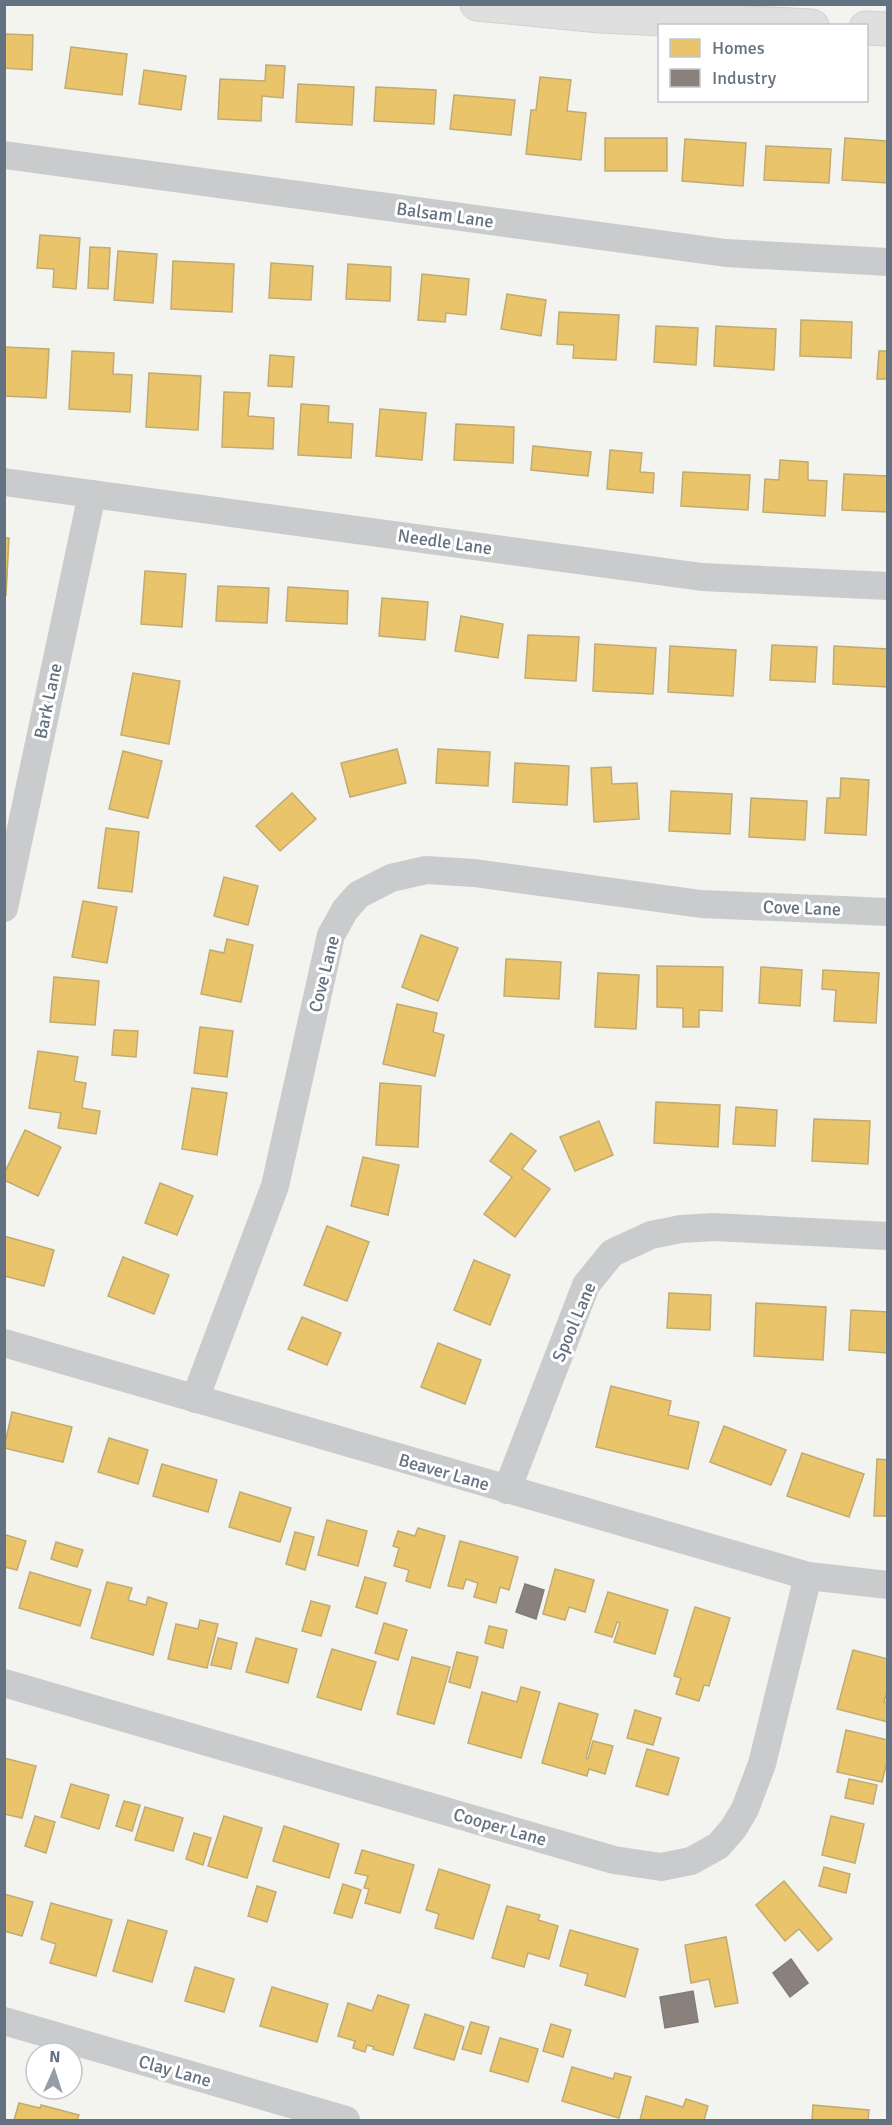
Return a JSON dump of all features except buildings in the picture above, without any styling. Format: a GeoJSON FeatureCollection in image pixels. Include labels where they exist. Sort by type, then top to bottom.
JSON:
{"type":"FeatureCollection","features":[{"type":"Feature","properties":{"kind":"main road"},"geometry":{"type":"LineString","coordinates":[[477,4],[600,16],[770,24]]}},
{"type":"Feature","properties":{"kind":"main road"},"geometry":{"type":"LineString","coordinates":[[868,28],[888,29]]}},
{"type":"Feature","properties":{"kind":"street","name":"Balsam Lane"},"geometry":{"type":"LineString","coordinates":[[4,155],[726,253],[888,262]]}},
{"type":"Feature","properties":{"kind":"street","name":"Needle Lane"},"geometry":{"type":"LineString","coordinates":[[4,482],[702,577],[888,586]]}},
{"type":"Feature","properties":{"kind":"street","name":"Bark Lane"},"geometry":{"type":"LineString","coordinates":[[4,908],[92,494]]}},
{"type":"Feature","properties":{"kind":"street","name":"Cove Lane"},"geometry":{"type":"LineString","coordinates":[[195,1399],[275,1186],[332,935],[345,910],[358,895],[391,878],[426,870],[474,873],[701,904],[888,912]]}},
{"type":"Feature","properties":{"kind":"street","name":"Spool Lane"},"geometry":{"type":"LineString","coordinates":[[507,1490],[586,1285],[612,1253],[651,1234],[681,1228],[714,1227],[888,1236]]}},
{"type":"Feature","properties":{"kind":"street","name":"Beaver Lane"},"geometry":{"type":"LineString","coordinates":[[4,1343],[808,1576],[888,1585]]}},
{"type":"Feature","properties":{"kind":"street","name":"Cooper Lane"},"geometry":{"type":"LineString","coordinates":[[4,1683],[615,1860],[661,1867],[691,1861],[718,1846],[733,1829],[745,1809],[762,1764],[808,1576]]}},
{"type":"Feature","properties":{"kind":"street","name":"Clay Lane"},"geometry":{"type":"LineString","coordinates":[[4,2021],[346,2121]]}}]}
